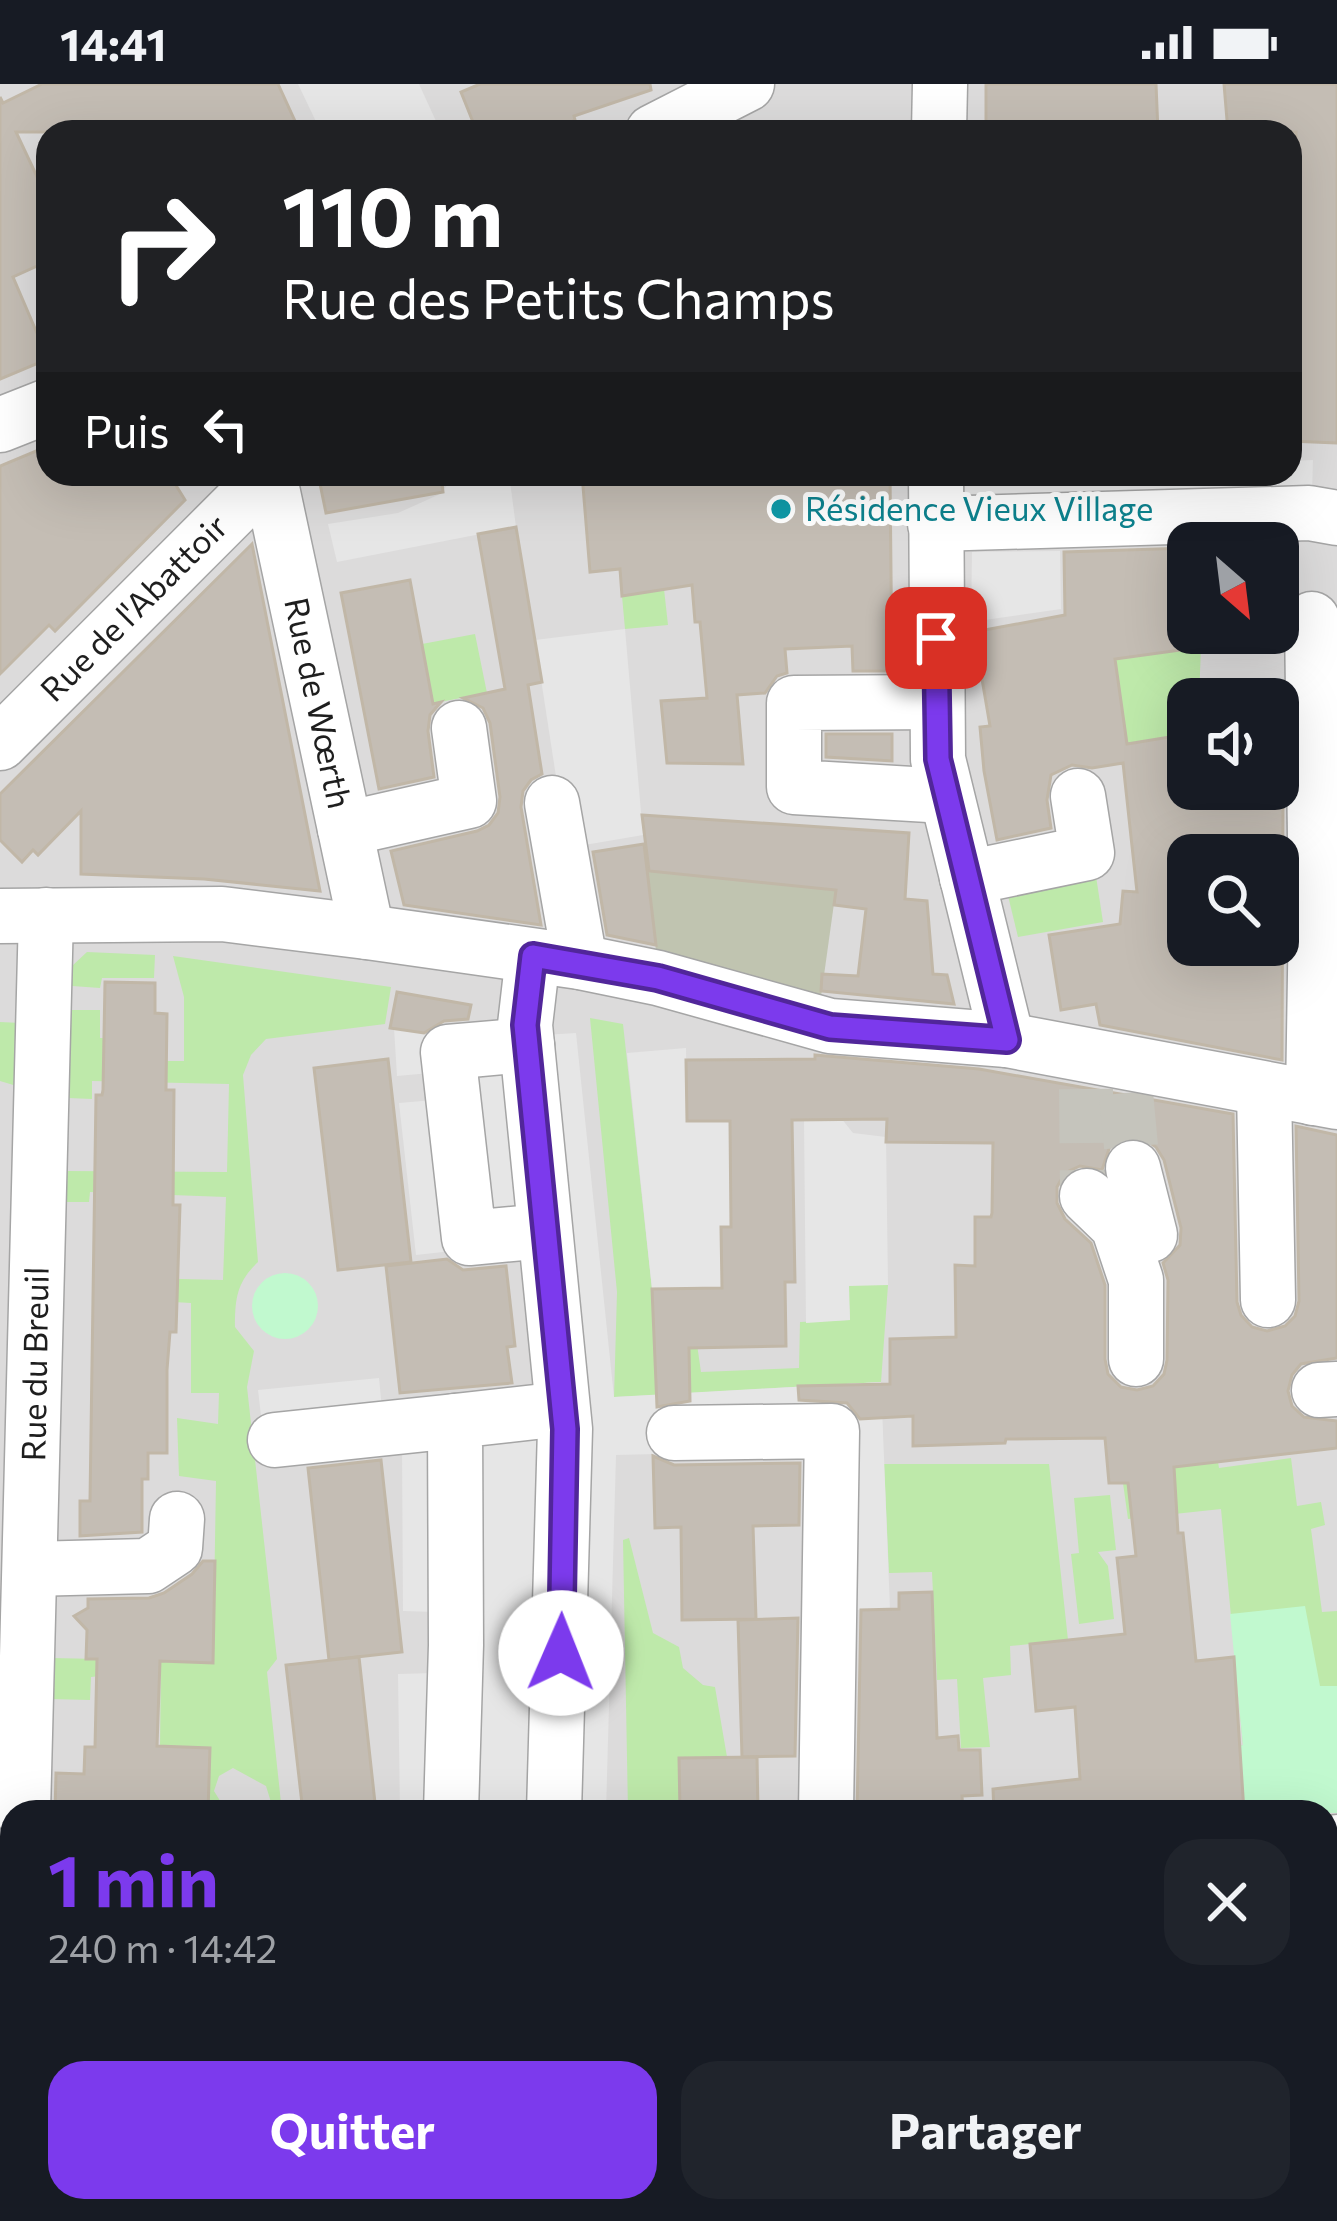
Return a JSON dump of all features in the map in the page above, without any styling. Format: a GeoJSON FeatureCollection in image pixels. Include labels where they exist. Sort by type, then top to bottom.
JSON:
{"type":"FeatureCollection","features":[{"type":"Feature","properties":{"kind":"street"},"geometry":{"type":"LineString","coordinates":[[676,120],[747,84]]}},
{"type":"Feature","properties":{"kind":"street"},"geometry":{"type":"LineString","coordinates":[[939,120],[940,84]]}},
{"type":"Feature","properties":{"kind":"street"},"geometry":{"type":"LineString","coordinates":[[0,425],[36,411]]}},
{"type":"Feature","properties":{"kind":"street","name":"Rue de l'Abattoir"},"geometry":{"type":"LineString","coordinates":[[0,743],[257,486]]}},
{"type":"Feature","properties":{"kind":"street","name":"Rue de Wœrth"},"geometry":{"type":"LineString","coordinates":[[272,486],[367,932]]}},
{"type":"Feature","properties":{"kind":"street"},"geometry":{"type":"LineString","coordinates":[[1007,1040],[938,759],[936,499],[1323,516]]}},
{"type":"Feature","properties":{"kind":"street"},"geometry":{"type":"LineString","coordinates":[[1268,1300],[1304,1097],[1316,912],[1312,619]]}},
{"type":"Feature","properties":{"kind":"street"},"geometry":{"type":"LineString","coordinates":[[937,702],[794,704],[794,787],[946,796]]}},
{"type":"Feature","properties":{"kind":"street"},"geometry":{"type":"LineString","coordinates":[[345,829],[470,801],[459,728]]}},
{"type":"Feature","properties":{"kind":"street"},"geometry":{"type":"LineString","coordinates":[[967,878],[1087,853],[1078,796]]}},
{"type":"Feature","properties":{"kind":"street"},"geometry":{"type":"LineString","coordinates":[[552,803],[549,871],[557,959],[525,1025],[562,1409],[561,1653],[555,1800]]}},
{"type":"Feature","properties":{"kind":"street"},"geometry":{"type":"LineString","coordinates":[[23,916],[222,914],[367,932],[658,978],[830,1027],[1007,1040],[1102,1074],[1304,1097]]}},
{"type":"Feature","properties":{"kind":"street","name":"Rue du Breuil"},"geometry":{"type":"LineString","coordinates":[[23,916],[29,1569],[23,1800]]}},
{"type":"Feature","properties":{"kind":"street"},"geometry":{"type":"LineString","coordinates":[[527,1045],[448,1052],[469,1238],[544,1231]]}},
{"type":"Feature","properties":{"kind":"street"},"geometry":{"type":"LineString","coordinates":[[1136,1359],[1136,1280],[1118,1226],[1134,1180],[1150,1235]]}},
{"type":"Feature","properties":{"kind":"street"},"geometry":{"type":"LineString","coordinates":[[275,1441],[562,1409]]}},
{"type":"Feature","properties":{"kind":"street"},"geometry":{"type":"LineString","coordinates":[[451,1800],[455,1421]]}},
{"type":"Feature","properties":{"kind":"street"},"geometry":{"type":"LineString","coordinates":[[674,1433],[832,1431],[826,1800]]}},
{"type":"Feature","properties":{"kind":"street"},"geometry":{"type":"LineString","coordinates":[[29,1569],[148,1566],[175,1548],[177,1519]]}},
{"type":"Feature","properties":{"kind":"shaded area"},"geometry":{"type":"Polygon","coordinates":[[[0,84],[1337,84],[1337,1800],[0,1800],[0,84]]]}},
{"type":"Feature","properties":{"kind":"shaded area"},"geometry":{"type":"Polygon","coordinates":[[[298,84],[419,84],[436,120],[315,120],[298,84]]]}},
{"type":"Feature","properties":{"kind":"shaded area"},"geometry":{"type":"Polygon","coordinates":[[[1302,460],[1313,460],[1311,526],[1299,526],[1299,522],[1167,522],[1167,529],[965,534],[965,486],[1302,486],[1302,460]]]}},
{"type":"Feature","properties":{"kind":"shaded area"},"geometry":{"type":"Polygon","coordinates":[[[447,486],[511,486],[516,527],[337,562],[328,524],[398,513],[438,495],[447,486]]]}},
{"type":"Feature","properties":{"kind":"shaded area"},"geometry":{"type":"Polygon","coordinates":[[[1060,551],[1061,609],[971,622],[972,552],[1060,551]]]}},
{"type":"Feature","properties":{"kind":"shaded area"},"geometry":{"type":"Polygon","coordinates":[[[625,629],[643,835],[567,848],[535,640],[625,629]]]}},
{"type":"Feature","properties":{"kind":"shaded area"},"geometry":{"type":"Polygon","coordinates":[[[647,871],[836,889],[820,1004],[656,951],[647,871]]]}},
{"type":"Feature","properties":{"kind":"shaded area"},"geometry":{"type":"Polygon","coordinates":[[[394,1028],[464,1040],[576,1033],[614,1397],[881,1382],[890,1609],[855,1610],[816,1450],[616,1455],[606,1800],[400,1800],[398,1674],[434,1673],[435,1612],[403,1611],[402,1445],[266,1458],[258,1390],[379,1378],[382,1409],[539,1392],[522,1252],[416,1255],[399,1103],[434,1100],[430,1073],[397,1076],[394,1028]]]}},
{"type":"Feature","properties":{"kind":"shaded area"},"geometry":{"type":"Polygon","coordinates":[[[686,1048],[687,1121],[730,1121],[731,1227],[722,1227],[722,1287],[652,1289],[627,1053],[686,1048]]]}},
{"type":"Feature","properties":{"kind":"shaded area"},"geometry":{"type":"Polygon","coordinates":[[[841,1118],[853,1133],[886,1137],[888,1285],[849,1286],[850,1320],[806,1323],[804,1120],[841,1118]]]}},
{"type":"Feature","properties":{"kind":"green space"},"geometry":{"type":"Polygon","coordinates":[[[664,589],[668,625],[625,629],[622,596],[664,589]]]}},
{"type":"Feature","properties":{"kind":"green space"},"geometry":{"type":"Polygon","coordinates":[[[475,634],[487,693],[398,710],[423,657],[422,644],[475,634]]]}},
{"type":"Feature","properties":{"kind":"green space"},"geometry":{"type":"Polygon","coordinates":[[[1167,652],[1201,654],[1200,678],[1167,678],[1167,737],[1127,744],[1114,659],[1167,652]]]}},
{"type":"Feature","properties":{"kind":"green space"},"geometry":{"type":"Polygon","coordinates":[[[1094,863],[1103,922],[1018,937],[1003,875],[1094,863]]]}},
{"type":"Feature","properties":{"kind":"green space"},"geometry":{"type":"Polygon","coordinates":[[[87,952],[155,955],[154,978],[102,978],[100,988],[72,986],[72,966],[87,952]]]}},
{"type":"Feature","properties":{"kind":"green space"},"geometry":{"type":"Polygon","coordinates":[[[173,956],[391,987],[385,1024],[266,1039],[251,1055],[243,1075],[258,1262],[239,1291],[235,1327],[254,1351],[247,1387],[277,1659],[267,1672],[281,1800],[270,1800],[266,1786],[233,1768],[219,1776],[214,1791],[220,1800],[208,1800],[210,1748],[160,1746],[161,1660],[213,1662],[216,1481],[179,1476],[177,1418],[218,1424],[219,1393],[191,1393],[191,1303],[139,1300],[140,1278],[223,1280],[226,1197],[90,1192],[89,1202],[65,1202],[66,1171],[227,1172],[229,1084],[92,1081],[92,1099],[68,1098],[71,1010],[100,1010],[100,1038],[152,1039],[153,1061],[184,1061],[184,997],[173,956]]]}},
{"type":"Feature","properties":{"kind":"green space"},"geometry":{"type":"Polygon","coordinates":[[[590,1018],[623,1024],[652,1289],[656,1395],[614,1397],[617,1292],[590,1018]]]}},
{"type":"Feature","properties":{"kind":"green space"},"geometry":{"type":"Polygon","coordinates":[[[0,1022],[21,1023],[20,1087],[0,1081],[0,1022]]]}},
{"type":"Feature","properties":{"kind":"green space"},"geometry":{"type":"Polygon","coordinates":[[[285,1273],[308,1283],[318,1306],[308,1329],[285,1339],[262,1329],[252,1306],[262,1283],[285,1273]]]}},
{"type":"Feature","properties":{"kind":"green space"},"geometry":{"type":"Polygon","coordinates":[[[848,1285],[888,1285],[881,1382],[690,1393],[689,1289],[701,1372],[799,1368],[800,1322],[850,1320],[848,1285]]]}},
{"type":"Feature","properties":{"kind":"green space"},"geometry":{"type":"Polygon","coordinates":[[[1291,1458],[1297,1506],[1321,1502],[1325,1525],[1311,1529],[1322,1612],[1337,1611],[1337,1695],[1252,1749],[1237,1747],[1243,1745],[1221,1509],[1128,1519],[1123,1483],[1174,1463],[1218,1462],[1219,1468],[1291,1458]]]}},
{"type":"Feature","properties":{"kind":"green space"},"geometry":{"type":"Polygon","coordinates":[[[884,1464],[1049,1464],[1068,1640],[1010,1646],[1011,1675],[983,1678],[990,1747],[961,1748],[957,1679],[937,1680],[932,1572],[889,1573],[884,1464]]]}},
{"type":"Feature","properties":{"kind":"green space"},"geometry":{"type":"Polygon","coordinates":[[[1110,1495],[1116,1550],[1098,1552],[1108,1566],[1114,1619],[1079,1624],[1071,1554],[1079,1553],[1074,1498],[1110,1495]]]}},
{"type":"Feature","properties":{"kind":"green space"},"geometry":{"type":"Polygon","coordinates":[[[629,1538],[653,1633],[679,1647],[683,1668],[703,1685],[715,1687],[727,1757],[679,1759],[680,1800],[628,1800],[623,1540],[629,1538]]]}},
{"type":"Feature","properties":{"kind":"green space"},"geometry":{"type":"Polygon","coordinates":[[[1305,1606],[1320,1686],[1337,1686],[1337,1800],[1243,1800],[1237,1747],[1243,1745],[1230,1614],[1305,1606]]]}},
{"type":"Feature","properties":{"kind":"green space"},"geometry":{"type":"Polygon","coordinates":[[[51,1658],[100,1659],[100,1676],[91,1677],[90,1700],[49,1699],[51,1658]]]}},
{"type":"Feature","properties":{"kind":"building"},"geometry":{"type":"Polygon","coordinates":[[[42,84],[278,84],[294,120],[36,120],[36,132],[16,132],[36,174],[36,266],[13,277],[36,331],[36,364],[0,379],[0,97],[3,103],[42,84]]]}},
{"type":"Feature","properties":{"kind":"building"},"geometry":{"type":"Polygon","coordinates":[[[480,84],[650,84],[651,90],[574,116],[575,120],[472,120],[461,92],[480,84]]]}},
{"type":"Feature","properties":{"kind":"building"},"geometry":{"type":"Polygon","coordinates":[[[986,84],[1156,84],[1158,120],[986,120],[986,84]]]}},
{"type":"Feature","properties":{"kind":"building"},"geometry":{"type":"Polygon","coordinates":[[[1224,84],[1337,84],[1337,443],[1302,442],[1302,120],[1227,120],[1224,84]]]}},
{"type":"Feature","properties":{"kind":"building"},"geometry":{"type":"Polygon","coordinates":[[[36,451],[36,486],[176,486],[185,500],[55,631],[49,625],[0,674],[0,466],[36,451]]]}},
{"type":"Feature","properties":{"kind":"building"},"geometry":{"type":"Polygon","coordinates":[[[320,486],[442,486],[443,492],[326,513],[320,486]]]}},
{"type":"Feature","properties":{"kind":"building"},"geometry":{"type":"Polygon","coordinates":[[[583,486],[890,486],[892,671],[853,671],[852,646],[785,649],[787,673],[777,676],[765,693],[737,695],[743,764],[667,763],[661,701],[707,698],[692,585],[622,596],[620,569],[590,572],[583,486]]]}},
{"type":"Feature","properties":{"kind":"building"},"geometry":{"type":"Polygon","coordinates":[[[516,527],[542,682],[528,685],[542,774],[523,791],[521,807],[541,925],[404,905],[391,851],[477,831],[498,813],[490,723],[483,708],[463,698],[505,689],[478,534],[516,527]]]}},
{"type":"Feature","properties":{"kind":"building"},"geometry":{"type":"Polygon","coordinates":[[[252,544],[320,891],[204,879],[81,874],[81,811],[38,855],[33,850],[22,862],[0,840],[0,794],[252,544]]]}},
{"type":"Feature","properties":{"kind":"building"},"geometry":{"type":"Polygon","coordinates":[[[1167,549],[1167,652],[1115,659],[1127,744],[1167,737],[1167,810],[1283,810],[1283,834],[1167,834],[1167,966],[1282,966],[1282,1060],[1100,1025],[1096,1004],[1061,1010],[1049,935],[1120,924],[1123,891],[1137,892],[1123,763],[1092,768],[1072,765],[1051,775],[1047,800],[1051,828],[997,840],[980,727],[990,726],[974,632],[1065,615],[1064,552],[1167,549]]]}},
{"type":"Feature","properties":{"kind":"building"},"geometry":{"type":"Polygon","coordinates":[[[410,580],[433,704],[441,702],[430,715],[428,731],[434,777],[379,789],[341,593],[410,580]]]}},
{"type":"Feature","properties":{"kind":"building"},"geometry":{"type":"Polygon","coordinates":[[[826,734],[892,734],[892,761],[826,757],[826,734]]]}},
{"type":"Feature","properties":{"kind":"building"},"geometry":{"type":"Polygon","coordinates":[[[642,815],[909,833],[905,899],[927,901],[933,974],[947,975],[954,1004],[821,991],[822,974],[858,976],[866,909],[834,905],[836,890],[649,871],[642,815]]]}},
{"type":"Feature","properties":{"kind":"building"},"geometry":{"type":"Polygon","coordinates":[[[644,844],[656,945],[607,935],[593,852],[644,844]]]}},
{"type":"Feature","properties":{"kind":"building"},"geometry":{"type":"Polygon","coordinates":[[[105,982],[155,983],[155,1013],[167,1014],[166,1090],[174,1090],[173,1205],[180,1205],[176,1332],[170,1332],[167,1370],[167,1453],[148,1453],[148,1479],[142,1479],[142,1532],[80,1536],[80,1501],[90,1501],[96,1095],[103,1090],[105,982]]]}},
{"type":"Feature","properties":{"kind":"building"},"geometry":{"type":"Polygon","coordinates":[[[397,992],[471,1005],[468,1019],[444,1021],[424,1033],[390,1028],[397,992]]]}},
{"type":"Feature","properties":{"kind":"building"},"geometry":{"type":"Polygon","coordinates":[[[815,1055],[979,1069],[1233,1114],[1237,1302],[1252,1327],[1267,1331],[1285,1326],[1295,1316],[1299,1301],[1296,1126],[1337,1135],[1337,1358],[1301,1364],[1288,1391],[1292,1406],[1304,1417],[1337,1421],[1337,1448],[1174,1467],[1196,1661],[1234,1657],[1243,1800],[993,1800],[993,1789],[1080,1779],[1075,1707],[1036,1711],[1030,1644],[1125,1634],[1117,1558],[1136,1556],[1128,1483],[1109,1483],[1105,1438],[913,1446],[913,1416],[860,1419],[847,1403],[799,1400],[798,1386],[890,1384],[890,1339],[956,1337],[955,1265],[975,1266],[975,1217],[991,1217],[993,1143],[886,1142],[887,1119],[792,1120],[795,1282],[785,1282],[786,1346],[689,1348],[690,1401],[657,1407],[652,1289],[722,1288],[721,1227],[731,1227],[730,1121],[687,1121],[686,1060],[815,1059],[815,1055]],[[1124,1138],[1110,1146],[1102,1170],[1080,1166],[1065,1173],[1057,1187],[1057,1203],[1065,1219],[1091,1243],[1105,1285],[1108,1374],[1121,1387],[1137,1390],[1153,1386],[1164,1374],[1168,1280],[1163,1263],[1180,1245],[1181,1228],[1164,1160],[1143,1138],[1124,1138]]]}},
{"type":"Feature","properties":{"kind":"building"},"geometry":{"type":"Polygon","coordinates":[[[388,1059],[411,1262],[338,1270],[314,1068],[388,1059]]]}},
{"type":"Feature","properties":{"kind":"building"},"geometry":{"type":"Polygon","coordinates":[[[447,1259],[463,1270],[506,1266],[515,1346],[507,1347],[512,1383],[400,1393],[386,1266],[447,1259]]]}},
{"type":"Feature","properties":{"kind":"building"},"geometry":{"type":"Polygon","coordinates":[[[653,1456],[674,1465],[800,1463],[799,1525],[753,1526],[756,1619],[682,1620],[681,1527],[655,1528],[653,1456]]]}},
{"type":"Feature","properties":{"kind":"building"},"geometry":{"type":"Polygon","coordinates":[[[381,1460],[402,1652],[329,1660],[308,1468],[381,1460]]]}},
{"type":"Feature","properties":{"kind":"building"},"geometry":{"type":"Polygon","coordinates":[[[203,1561],[215,1561],[213,1663],[160,1661],[157,1746],[210,1748],[208,1800],[55,1800],[56,1773],[84,1774],[85,1747],[95,1747],[97,1659],[86,1659],[87,1630],[74,1616],[88,1608],[88,1599],[149,1598],[192,1574],[203,1561]]]}},
{"type":"Feature","properties":{"kind":"building"},"geometry":{"type":"Polygon","coordinates":[[[932,1592],[937,1738],[958,1736],[959,1750],[980,1750],[982,1795],[962,1796],[962,1800],[857,1800],[861,1610],[899,1609],[899,1593],[932,1592]]]}},
{"type":"Feature","properties":{"kind":"building"},"geometry":{"type":"Polygon","coordinates":[[[798,1618],[795,1756],[742,1757],[738,1620],[798,1618]]]}},
{"type":"Feature","properties":{"kind":"building"},"geometry":{"type":"Polygon","coordinates":[[[359,1657],[375,1800],[302,1800],[286,1665],[359,1657]]]}},
{"type":"Feature","properties":{"kind":"building"},"geometry":{"type":"Polygon","coordinates":[[[757,1757],[758,1800],[680,1800],[679,1758],[757,1757]]]}},
{"type":"Feature","properties":{"kind":"tunnel"},"geometry":{"type":"LineString","coordinates":[[1086,1089],[1087,1196]]}},
{"type":"Feature","properties":{"kind":"tunnel"},"geometry":{"type":"LineString","coordinates":[[1126,1093],[1133,1168]]}},
{"type":"Feature","properties":{"kind":"place","name":"Résidence Vieux Village"},"geometry":{"type":"Point","coordinates":[781,509]}},
{"type":"Feature","properties":{"kind":"route"},"geometry":{"type":"LineString","coordinates":[[561,1653],[565,1429],[525,1025],[533,956],[658,978],[830,1027],[1007,1040],[938,759],[936,638]]}}]}
